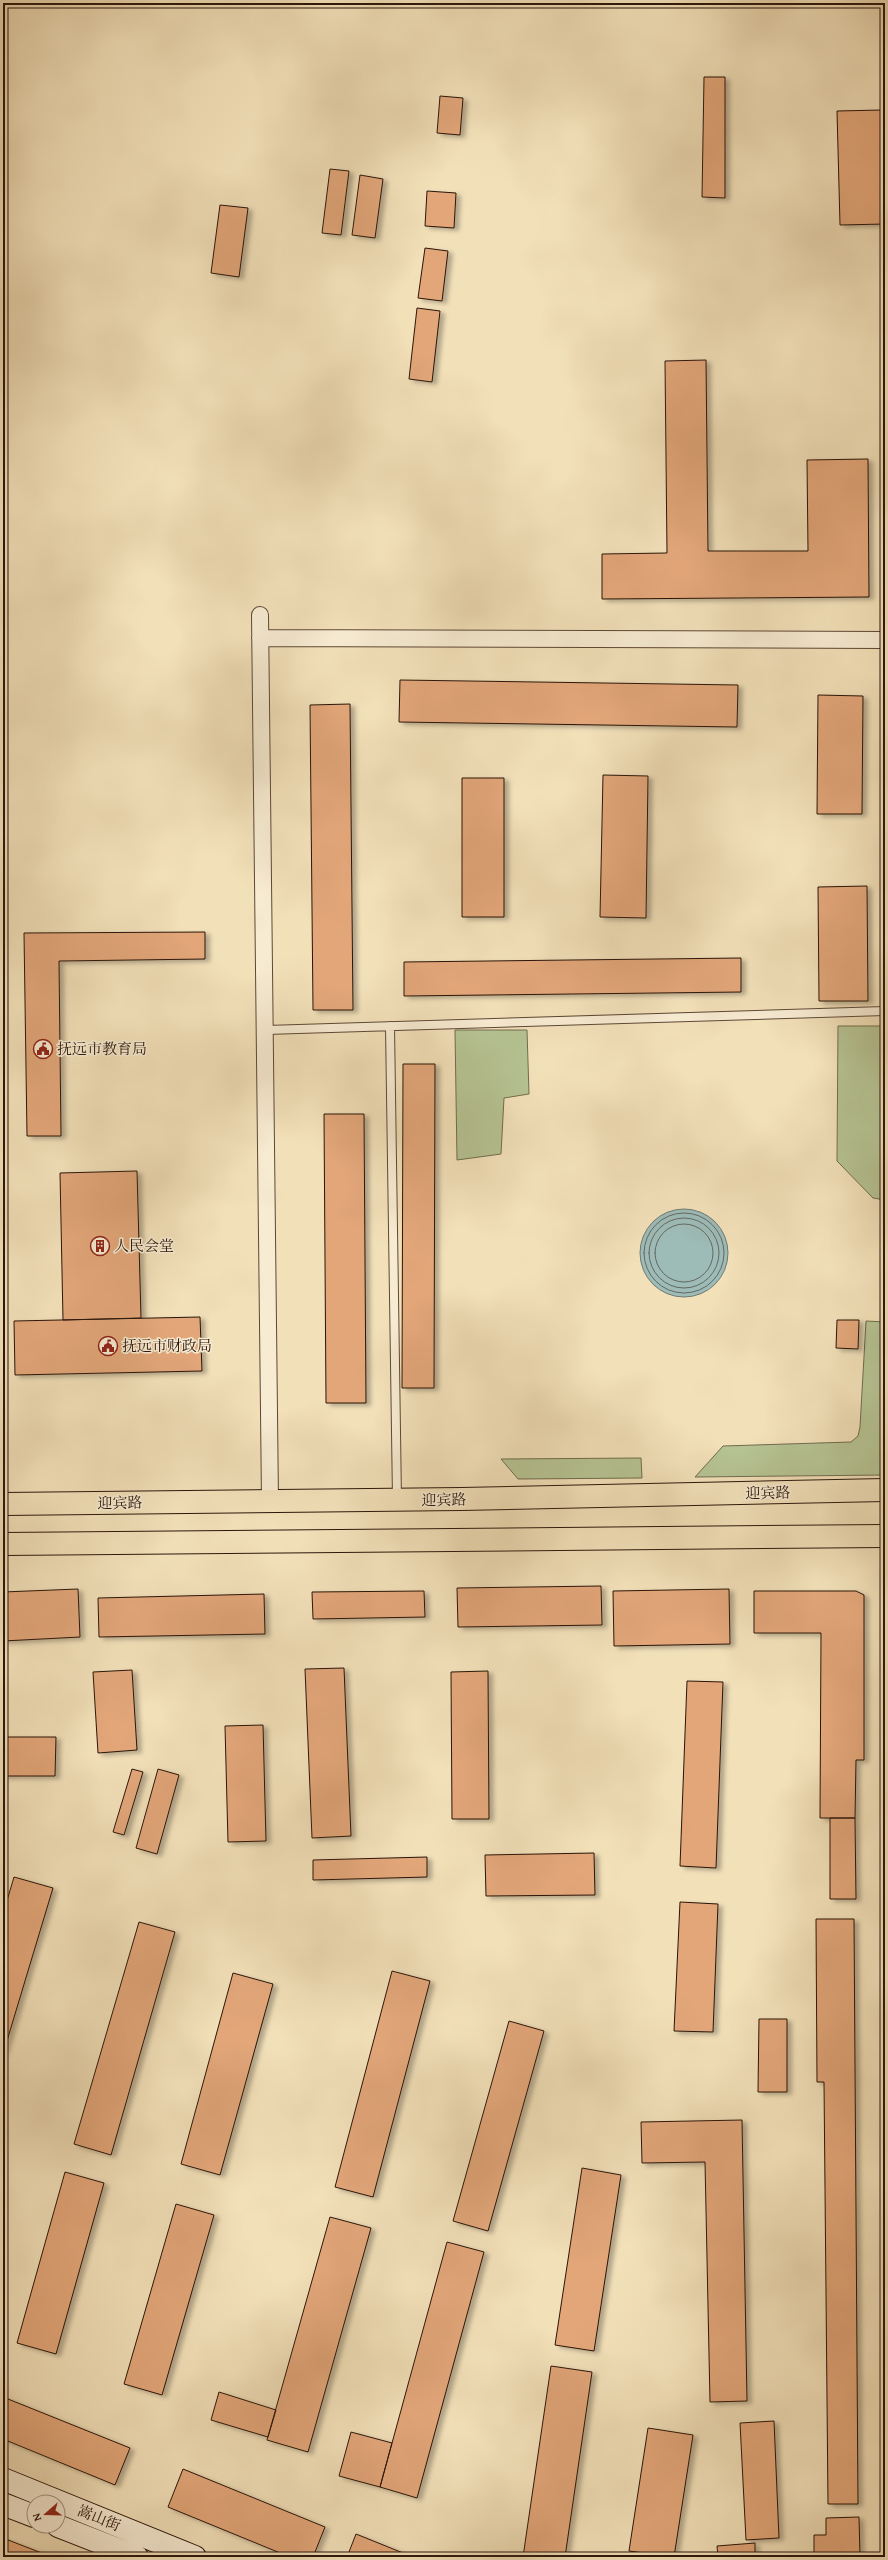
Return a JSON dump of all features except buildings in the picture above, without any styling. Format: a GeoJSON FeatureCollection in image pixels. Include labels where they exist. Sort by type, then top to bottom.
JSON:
{"type":"FeatureCollection","features":[{"type":"Feature","properties":{"kind":"main road","name":"迎宾路"},"geometry":{"type":"LineString","coordinates":[[3,1504],[397,1500],[885,1490]]}},
{"type":"Feature","properties":{"kind":"main road"},"geometry":{"type":"LineString","coordinates":[[3,1544],[885,1536]]}},
{"type":"Feature","properties":{"kind":"main road","name":"嵩山街"},"geometry":{"type":"LineString","coordinates":[[3,2479],[196,2557]]}},
{"type":"Feature","properties":{"kind":"main road"},"geometry":{"type":"LineString","coordinates":[[3,2504],[26,2513]]}},
{"type":"Feature","properties":{"kind":"main road","name":"嵩山街"},"geometry":{"type":"LineString","coordinates":[[66,2529],[137,2557]]}},
{"type":"Feature","properties":{"kind":"street"},"geometry":{"type":"LineString","coordinates":[[260,615],[266,1030],[270,1502]]}},
{"type":"Feature","properties":{"kind":"street"},"geometry":{"type":"LineString","coordinates":[[260,638],[885,640]]}},
{"type":"Feature","properties":{"kind":"lane"},"geometry":{"type":"LineString","coordinates":[[266,1030],[885,1011]]}},
{"type":"Feature","properties":{"kind":"lane"},"geometry":{"type":"LineString","coordinates":[[390,1026],[397,1500]]}},
{"type":"Feature","properties":{"kind":"green space"},"geometry":{"type":"Polygon","coordinates":[[[838,1026],[885,1026],[885,1200],[873,1198],[837,1161],[838,1026]]]}},
{"type":"Feature","properties":{"kind":"green space"},"geometry":{"type":"Polygon","coordinates":[[[455,1030],[527,1030],[529,1094],[504,1098],[501,1154],[457,1160],[455,1030]]]}},
{"type":"Feature","properties":{"kind":"green space"},"geometry":{"type":"Polygon","coordinates":[[[866,1321],[885,1322],[885,1475],[695,1477],[723,1446],[851,1442],[858,1436],[860,1427],[866,1321]]]}},
{"type":"Feature","properties":{"kind":"green space"},"geometry":{"type":"Polygon","coordinates":[[[641,1458],[642,1478],[518,1479],[501,1459],[641,1458]]]}},
{"type":"Feature","properties":{"kind":"water"},"geometry":{"type":"Polygon","coordinates":[[[675,1209],[693,1209],[709,1216],[721,1228],[728,1244],[728,1262],[721,1278],[709,1290],[693,1297],[675,1297],[659,1290],[647,1278],[640,1262],[640,1244],[647,1228],[659,1216],[675,1209]]]}},
{"type":"Feature","properties":{"kind":"place","name":"抚远市教育局"},"geometry":{"type":"Point","coordinates":[43,1049]}},
{"type":"Feature","properties":{"kind":"place","name":"人民会堂"},"geometry":{"type":"Point","coordinates":[100,1246]}},
{"type":"Feature","properties":{"kind":"place","name":"抚远市财政局"},"geometry":{"type":"Point","coordinates":[108,1346]}}]}
